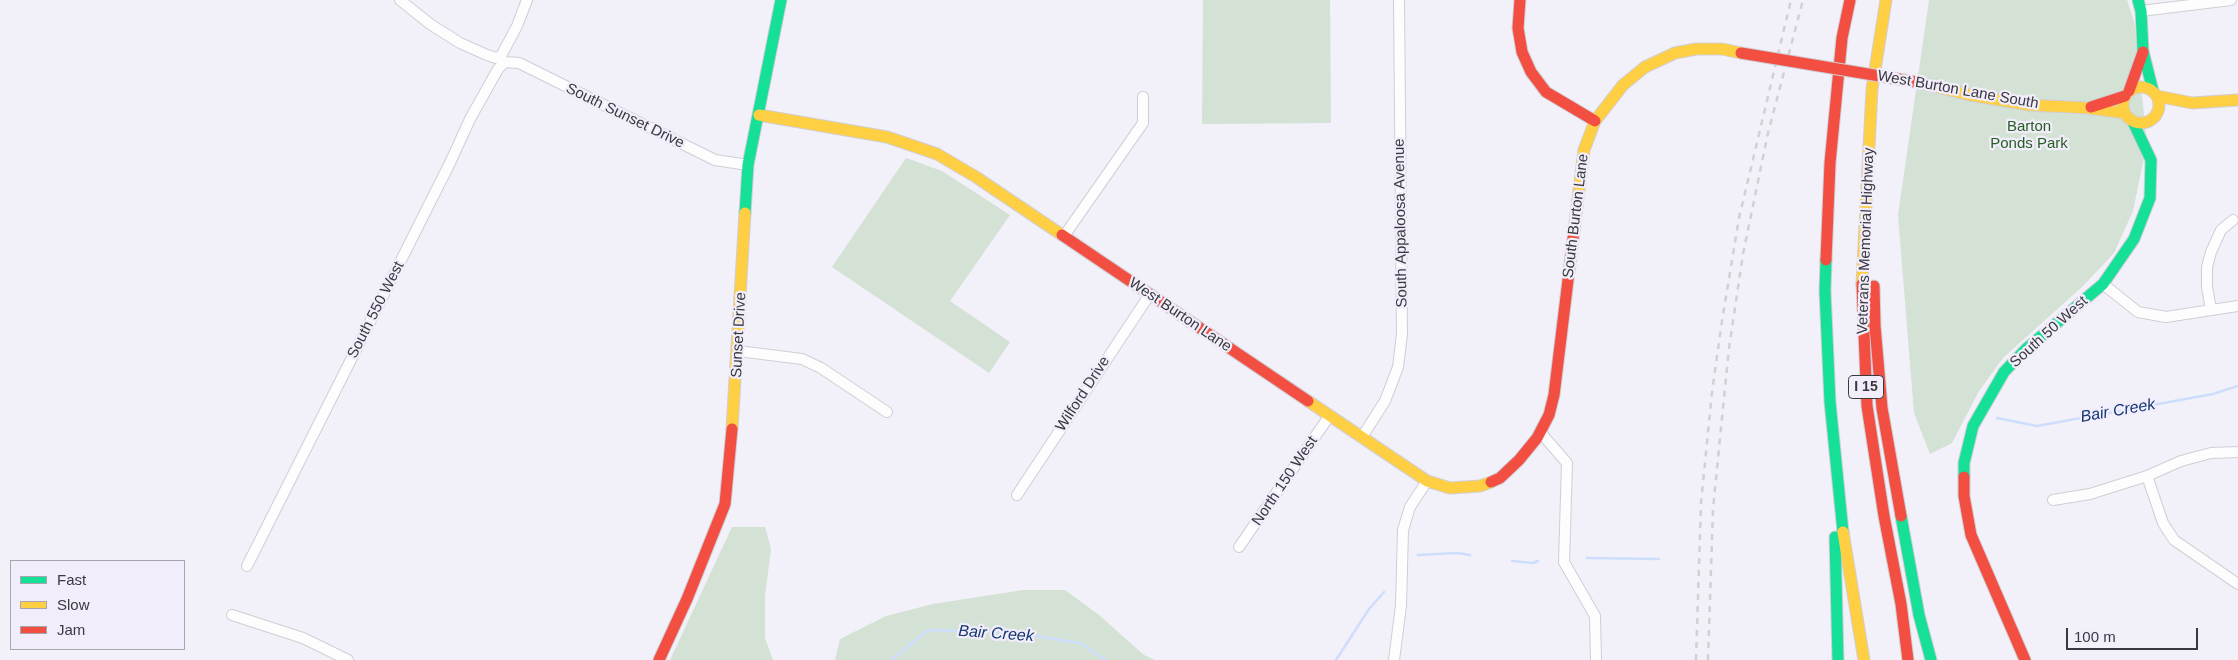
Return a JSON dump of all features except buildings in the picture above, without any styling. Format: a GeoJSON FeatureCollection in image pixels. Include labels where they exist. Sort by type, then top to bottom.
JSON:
{"type":"FeatureCollection","features":[{"type":"Feature","properties":{"kind":"main road","name":"Sunset Drive"},"geometry":{"type":"LineString","coordinates":[[659,660],[691,590],[725,504],[738,351],[748,165],[780,0]]}},
{"type":"Feature","properties":{"kind":"main road"},"geometry":{"type":"LineString","coordinates":[[1520,0],[1518,28],[1522,52],[1531,72],[1546,92],[1595,121]]}},
{"type":"Feature","properties":{"kind":"main road","name":"I 15"},"geometry":{"type":"LineString","coordinates":[[1850,0],[1842,38],[1830,163],[1825,291],[1830,402],[1842,525],[1864,660]]}},
{"type":"Feature","properties":{"kind":"main road","name":"Veterans Memorial Highway"},"geometry":{"type":"LineString","coordinates":[[1886,0],[1878,42],[1870,111],[1862,263],[1863,340],[1867,406],[1884,516],[1901,604],[1908,660]]}},
{"type":"Feature","properties":{"kind":"main road"},"geometry":{"type":"LineString","coordinates":[[2139,6],[2143,51],[2159,101],[2156,115]]}},
{"type":"Feature","properties":{"kind":"main road","name":"South Burton Lane"},"geometry":{"type":"LineString","coordinates":[[1554,395],[1584,150],[1595,121],[1622,85],[1645,67],[1675,53],[1696,50],[1722,49],[1741,54],[1858,73]]}},
{"type":"Feature","properties":{"kind":"main road"},"geometry":{"type":"LineString","coordinates":[[2143,51],[2123,108],[2129,118],[2144,123],[2156,115],[2192,103],[2238,100]]}},
{"type":"Feature","properties":{"kind":"main road","name":"West Burton Lane South"},"geometry":{"type":"LineString","coordinates":[[1858,73],[1916,82],[1970,95],[2029,105],[2088,108],[2129,118]]}},
{"type":"Feature","properties":{"kind":"main road"},"geometry":{"type":"LineString","coordinates":[[2127,93],[2141,87],[2155,93],[2192,103]]}},
{"type":"Feature","properties":{"kind":"main road","name":"West Burton Lane South"},"geometry":{"type":"LineString","coordinates":[[2088,108],[2127,93]]}},
{"type":"Feature","properties":{"kind":"main road"},"geometry":{"type":"LineString","coordinates":[[1870,111],[1875,326],[1882,408],[1919,615],[1931,660]]}},
{"type":"Feature","properties":{"kind":"main road","name":"West Burton Lane"},"geometry":{"type":"LineString","coordinates":[[759,115],[888,137],[937,154],[976,176],[1427,481],[1450,488],[1480,486],[1500,478],[1519,460],[1540,432],[1554,395]]}},
{"type":"Feature","properties":{"kind":"main road","name":"South 50 West"},"geometry":{"type":"LineString","coordinates":[[2148,150],[2148,134],[2156,115]]}},
{"type":"Feature","properties":{"kind":"main road","name":"South 50 West"},"geometry":{"type":"LineString","coordinates":[[2025,660],[1971,535],[1964,496],[1964,462],[1973,426],[2004,372],[2026,349],[2103,284],[2134,239],[2150,198],[2151,160],[2148,150],[2129,118]]}},
{"type":"Feature","properties":{"kind":"main road"},"geometry":{"type":"LineString","coordinates":[[1830,402],[1838,660]]}},
{"type":"Feature","properties":{"kind":"street","name":"South Sunset Drive"},"geometry":{"type":"LineString","coordinates":[[400,0],[430,24],[460,43],[487,55],[519,63],[715,160],[748,165]]}},
{"type":"Feature","properties":{"kind":"street","name":"South 550 West"},"geometry":{"type":"LineString","coordinates":[[247,566],[450,163],[470,119],[503,59],[526,0]]}},
{"type":"Feature","properties":{"kind":"street","name":"South Appaloosa Avenue"},"geometry":{"type":"LineString","coordinates":[[1362,437],[1385,401],[1398,367],[1402,334],[1399,0]]}},
{"type":"Feature","properties":{"kind":"street"},"geometry":{"type":"LineString","coordinates":[[2139,6],[2231,0]]}},
{"type":"Feature","properties":{"kind":"street"},"geometry":{"type":"LineString","coordinates":[[1064,236],[1143,123],[1142,97]]}},
{"type":"Feature","properties":{"kind":"street"},"geometry":{"type":"LineString","coordinates":[[2212,310],[2208,287],[2208,268],[2211,252],[2221,230],[2233,220]]}},
{"type":"Feature","properties":{"kind":"street"},"geometry":{"type":"LineString","coordinates":[[2103,284],[2138,312],[2166,317],[2238,306]]}},
{"type":"Feature","properties":{"kind":"street","name":"Wilford Drive"},"geometry":{"type":"LineString","coordinates":[[1017,495],[1150,294]]}},
{"type":"Feature","properties":{"kind":"street"},"geometry":{"type":"LineString","coordinates":[[738,351],[802,359],[821,368],[887,412]]}},
{"type":"Feature","properties":{"kind":"street","name":"North 150 West"},"geometry":{"type":"LineString","coordinates":[[1239,547],[1330,415]]}},
{"type":"Feature","properties":{"kind":"street"},"geometry":{"type":"LineString","coordinates":[[1540,432],[1568,463],[1564,562],[1595,616],[1596,660]]}},
{"type":"Feature","properties":{"kind":"street"},"geometry":{"type":"LineString","coordinates":[[2053,500],[2090,494],[2147,476],[2181,461],[2211,453],[2238,452]]}},
{"type":"Feature","properties":{"kind":"street"},"geometry":{"type":"LineString","coordinates":[[2147,476],[2163,523],[2174,540],[2238,584]]}},
{"type":"Feature","properties":{"kind":"street"},"geometry":{"type":"LineString","coordinates":[[1394,660],[1401,606],[1403,530],[1410,507],[1427,481]]}},
{"type":"Feature","properties":{"kind":"street"},"geometry":{"type":"LineString","coordinates":[[232,615],[303,638],[348,660]]}},
{"type":"Feature","properties":{"kind":"green space"},"geometry":{"type":"Polygon","coordinates":[[[1203,0],[1330,0],[1331,123],[1202,124],[1203,0]]]}},
{"type":"Feature","properties":{"kind":"green space","name":"Barton Ponds Park"},"geometry":{"type":"Polygon","coordinates":[[[1929,0],[2127,0],[2134,21],[2147,143],[2133,211],[2114,253],[2083,286],[2003,358],[1979,391],[1952,443],[1930,454],[1914,413],[1898,215],[1929,0]]]}},
{"type":"Feature","properties":{"kind":"green space"},"geometry":{"type":"Polygon","coordinates":[[[906,158],[942,171],[1010,215],[950,301],[1010,342],[989,373],[832,267],[906,158]]]}},
{"type":"Feature","properties":{"kind":"green space"},"geometry":{"type":"Polygon","coordinates":[[[732,527],[765,527],[771,549],[765,596],[765,638],[773,660],[670,660],[732,527]]]}},
{"type":"Feature","properties":{"kind":"green space"},"geometry":{"type":"Polygon","coordinates":[[[1023,590],[1065,590],[1099,615],[1144,655],[1155,660],[835,660],[840,639],[886,616],[933,604],[1023,590]]]}},
{"type":"Feature","properties":{"kind":"waterway","name":"Bair Creek"},"geometry":{"type":"LineString","coordinates":[[1997,418],[2037,426],[2213,394],[2238,386]]}},
{"type":"Feature","properties":{"kind":"waterway","name":"Bair Creek"},"geometry":{"type":"LineString","coordinates":[[1418,555],[1457,553],[1470,555]]}},
{"type":"Feature","properties":{"kind":"waterway","name":"Bair Creek"},"geometry":{"type":"LineString","coordinates":[[1587,558],[1659,559]]}},
{"type":"Feature","properties":{"kind":"waterway","name":"Bair Creek"},"geometry":{"type":"LineString","coordinates":[[1512,561],[1533,563],[1538,561]]}},
{"type":"Feature","properties":{"kind":"waterway","name":"Bair Creek"},"geometry":{"type":"LineString","coordinates":[[1336,660],[1369,609],[1384,592]]}},
{"type":"Feature","properties":{"kind":"waterway","name":"Bair Creek"},"geometry":{"type":"LineString","coordinates":[[891,660],[928,630],[1011,632],[1080,643],[1106,660]]}},
{"type":"Feature","properties":{"kind":"railway"},"geometry":{"type":"LineString","coordinates":[[1696,660],[1701,503],[1712,392],[1722,321],[1739,218],[1791,0]]}},
{"type":"Feature","properties":{"kind":"railway"},"geometry":{"type":"LineString","coordinates":[[1708,660],[1713,509],[1729,348],[1743,254],[1768,133],[1803,0]]}},
{"type":"Feature","properties":{"kind":"traffic: fast"},"geometry":{"type":"LineString","coordinates":[[745,213],[748,165],[781,0]]}},
{"type":"Feature","properties":{"kind":"traffic: fast"},"geometry":{"type":"LineString","coordinates":[[2138,0],[2141,11],[2143,51],[2153,91]]}},
{"type":"Feature","properties":{"kind":"traffic: fast"},"geometry":{"type":"LineString","coordinates":[[1964,477],[1964,463],[1973,426],[2004,372],[2026,349],[2103,284],[2134,239],[2150,198],[2151,160],[2133,122]]}},
{"type":"Feature","properties":{"kind":"traffic: fast"},"geometry":{"type":"LineString","coordinates":[[1826,260],[1825,291],[1830,402],[1843,532]]}},
{"type":"Feature","properties":{"kind":"traffic: fast"},"geometry":{"type":"LineString","coordinates":[[1901,516],[1919,615],[1931,660]]}},
{"type":"Feature","properties":{"kind":"traffic: fast"},"geometry":{"type":"LineString","coordinates":[[1835,537],[1838,660]]}},
{"type":"Feature","properties":{"kind":"traffic: slow"},"geometry":{"type":"LineString","coordinates":[[1862,284],[1872,89],[1886,0]]}},
{"type":"Feature","properties":{"kind":"traffic: slow"},"geometry":{"type":"LineString","coordinates":[[1574,231],[1584,150],[1595,121],[1623,85],[1645,67],[1675,53],[1696,49],[1722,49],[1741,53]]}},
{"type":"Feature","properties":{"kind":"traffic: slow"},"geometry":{"type":"LineString","coordinates":[[1916,82],[1970,95],[2029,105],[2088,108],[2125,113]]}},
{"type":"Feature","properties":{"kind":"traffic: slow"},"geometry":{"type":"LineString","coordinates":[[2141,87],[2148,88],[2154,92],[2158,98],[2159,105],[2158,112],[2154,118],[2148,122],[2141,123],[2134,122],[2128,118],[2124,112],[2123,105],[2124,98],[2128,92],[2134,88],[2141,87]]}},
{"type":"Feature","properties":{"kind":"traffic: slow"},"geometry":{"type":"LineString","coordinates":[[2157,96],[2192,103],[2238,100]]}},
{"type":"Feature","properties":{"kind":"traffic: slow"},"geometry":{"type":"LineString","coordinates":[[759,115],[887,137],[937,154],[976,177],[1062,235]]}},
{"type":"Feature","properties":{"kind":"traffic: slow"},"geometry":{"type":"LineString","coordinates":[[732,429],[745,213]]}},
{"type":"Feature","properties":{"kind":"traffic: slow"},"geometry":{"type":"LineString","coordinates":[[1308,401],[1427,481],[1450,488],[1480,486],[1491,482]]}},
{"type":"Feature","properties":{"kind":"traffic: slow"},"geometry":{"type":"LineString","coordinates":[[1843,532],[1864,660]]}},
{"type":"Feature","properties":{"kind":"traffic: jam"},"geometry":{"type":"LineString","coordinates":[[1520,0],[1518,28],[1522,52],[1531,72],[1546,92],[1595,121]]}},
{"type":"Feature","properties":{"kind":"traffic: jam"},"geometry":{"type":"LineString","coordinates":[[1826,260],[1830,163],[1842,38],[1850,0]]}},
{"type":"Feature","properties":{"kind":"traffic: jam"},"geometry":{"type":"LineString","coordinates":[[2129,91],[2143,52]]}},
{"type":"Feature","properties":{"kind":"traffic: jam"},"geometry":{"type":"LineString","coordinates":[[1741,53],[1916,82]]}},
{"type":"Feature","properties":{"kind":"traffic: jam"},"geometry":{"type":"LineString","coordinates":[[2091,107],[2125,96]]}},
{"type":"Feature","properties":{"kind":"traffic: jam"},"geometry":{"type":"LineString","coordinates":[[1491,482],[1500,478],[1519,460],[1537,438],[1549,415],[1554,395],[1574,231]]}},
{"type":"Feature","properties":{"kind":"traffic: jam"},"geometry":{"type":"LineString","coordinates":[[1062,235],[1308,401]]}},
{"type":"Feature","properties":{"kind":"traffic: jam"},"geometry":{"type":"LineString","coordinates":[[1862,284],[1867,406],[1884,516],[1901,604],[1908,660]]}},
{"type":"Feature","properties":{"kind":"traffic: jam"},"geometry":{"type":"LineString","coordinates":[[1874,286],[1875,326],[1882,408],[1901,516]]}},
{"type":"Feature","properties":{"kind":"traffic: jam"},"geometry":{"type":"LineString","coordinates":[[659,660],[687,599],[725,504],[732,429]]}},
{"type":"Feature","properties":{"kind":"traffic: jam"},"geometry":{"type":"LineString","coordinates":[[1964,477],[1964,496],[1971,535],[2025,660]]}}]}
